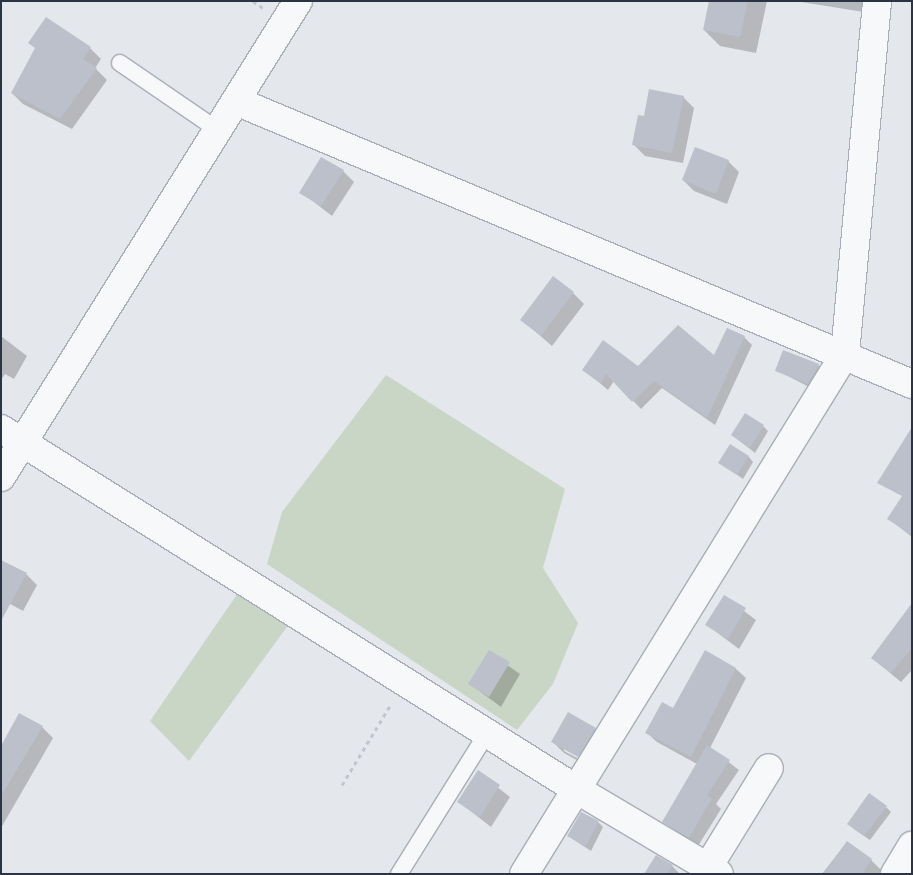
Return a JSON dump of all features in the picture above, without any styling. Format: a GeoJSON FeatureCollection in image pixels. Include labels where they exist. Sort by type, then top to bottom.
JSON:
{"type":"FeatureCollection","features":[{"type":"Feature","properties":{"kind":"street"},"geometry":{"type":"LineString","coordinates":[[1,478],[12,436],[218,130],[298,1]]}},
{"type":"Feature","properties":{"kind":"street"},"geometry":{"type":"LineString","coordinates":[[524,874],[845,354],[877,1]]}},
{"type":"Feature","properties":{"kind":"street"},"geometry":{"type":"LineString","coordinates":[[236,101],[845,354],[912,384]]}},
{"type":"Feature","properties":{"kind":"street"},"geometry":{"type":"LineString","coordinates":[[12,436],[576,789],[713,870],[768,768]]}},
{"type":"Feature","properties":{"kind":"street"},"geometry":{"type":"LineString","coordinates":[[895,874],[912,846]]}},
{"type":"Feature","properties":{"kind":"lane"},"geometry":{"type":"LineString","coordinates":[[120,63],[218,130]]}},
{"type":"Feature","properties":{"kind":"lane"},"geometry":{"type":"LineString","coordinates":[[399,874],[487,733]]}},
{"type":"Feature","properties":{"kind":"path"},"geometry":{"type":"LineString","coordinates":[[342,785],[405,682]]}},
{"type":"Feature","properties":{"kind":"green space"},"geometry":{"type":"Polygon","coordinates":[[[386,375],[565,489],[543,568],[578,623],[553,684],[517,730],[267,564],[282,512],[386,375]]]}},
{"type":"Feature","properties":{"kind":"green space"},"geometry":{"type":"Polygon","coordinates":[[[238,593],[289,624],[189,761],[150,721],[238,593]]]}},
{"type":"Feature","properties":{"kind":"building"},"geometry":{"type":"Polygon","coordinates":[[[709,1],[748,1],[740,37],[703,30],[709,1]]]}},
{"type":"Feature","properties":{"kind":"building"},"geometry":{"type":"Polygon","coordinates":[[[46,17],[91,47],[83,59],[97,68],[60,119],[11,93],[35,48],[28,43],[46,17]]]}},
{"type":"Feature","properties":{"kind":"building"},"geometry":{"type":"Polygon","coordinates":[[[649,89],[684,96],[672,153],[632,145],[638,115],[644,116],[649,89]]]}},
{"type":"Feature","properties":{"kind":"building"},"geometry":{"type":"Polygon","coordinates":[[[695,147],[729,160],[716,194],[682,180],[695,147]]]}},
{"type":"Feature","properties":{"kind":"building"},"geometry":{"type":"Polygon","coordinates":[[[321,157],[344,170],[321,206],[299,193],[321,157]]]}},
{"type":"Feature","properties":{"kind":"building"},"geometry":{"type":"Polygon","coordinates":[[[553,276],[574,292],[541,336],[520,320],[553,276]]]}},
{"type":"Feature","properties":{"kind":"building"},"geometry":{"type":"Polygon","coordinates":[[[678,325],[714,355],[727,328],[745,336],[707,418],[654,381],[632,402],[606,374],[600,383],[582,370],[603,340],[638,366],[678,325]]]}},
{"type":"Feature","properties":{"kind":"building"},"geometry":{"type":"Polygon","coordinates":[[[783,350],[819,364],[808,384],[775,371],[783,350]]]}},
{"type":"Feature","properties":{"kind":"building"},"geometry":{"type":"Polygon","coordinates":[[[745,413],[764,425],[750,448],[731,435],[745,413]]]}},
{"type":"Feature","properties":{"kind":"building"},"geometry":{"type":"Polygon","coordinates":[[[912,427],[912,535],[887,519],[902,496],[877,483],[912,427]]]}},
{"type":"Feature","properties":{"kind":"building"},"geometry":{"type":"Polygon","coordinates":[[[730,444],[749,456],[737,475],[718,463],[730,444]]]}},
{"type":"Feature","properties":{"kind":"building"},"geometry":{"type":"Polygon","coordinates":[[[1,560],[27,573],[1,621],[1,560]]]}},
{"type":"Feature","properties":{"kind":"building"},"geometry":{"type":"Polygon","coordinates":[[[724,595],[746,608],[728,639],[705,625],[724,595]]]}},
{"type":"Feature","properties":{"kind":"building"},"geometry":{"type":"Polygon","coordinates":[[[912,603],[912,648],[891,673],[871,658],[912,603]]]}},
{"type":"Feature","properties":{"kind":"building"},"geometry":{"type":"Polygon","coordinates":[[[489,650],[510,662],[489,697],[468,684],[489,650]]]}},
{"type":"Feature","properties":{"kind":"building"},"geometry":{"type":"Polygon","coordinates":[[[705,650],[736,668],[691,757],[645,733],[662,702],[673,708],[705,650]]]}},
{"type":"Feature","properties":{"kind":"building"},"geometry":{"type":"Polygon","coordinates":[[[568,712],[596,728],[578,757],[551,742],[568,712]]]}},
{"type":"Feature","properties":{"kind":"building"},"geometry":{"type":"Polygon","coordinates":[[[19,713],[43,726],[1,796],[1,746],[19,713]]]}},
{"type":"Feature","properties":{"kind":"building"},"geometry":{"type":"Polygon","coordinates":[[[707,745],[730,760],[707,795],[712,798],[689,838],[662,822],[707,745]]]}},
{"type":"Feature","properties":{"kind":"building"},"geometry":{"type":"Polygon","coordinates":[[[478,770],[500,785],[480,817],[457,802],[478,770]]]}},
{"type":"Feature","properties":{"kind":"building"},"geometry":{"type":"Polygon","coordinates":[[[869,793],[887,806],[864,836],[847,824],[869,793]]]}},
{"type":"Feature","properties":{"kind":"building"},"geometry":{"type":"Polygon","coordinates":[[[581,812],[599,821],[586,846],[567,836],[581,812]]]}},
{"type":"Feature","properties":{"kind":"building"},"geometry":{"type":"Polygon","coordinates":[[[847,841],[872,859],[862,874],[823,874],[847,841]]]}},
{"type":"Feature","properties":{"kind":"building"},"geometry":{"type":"Polygon","coordinates":[[[656,855],[673,865],[667,874],[644,874],[656,855]]]}}]}
